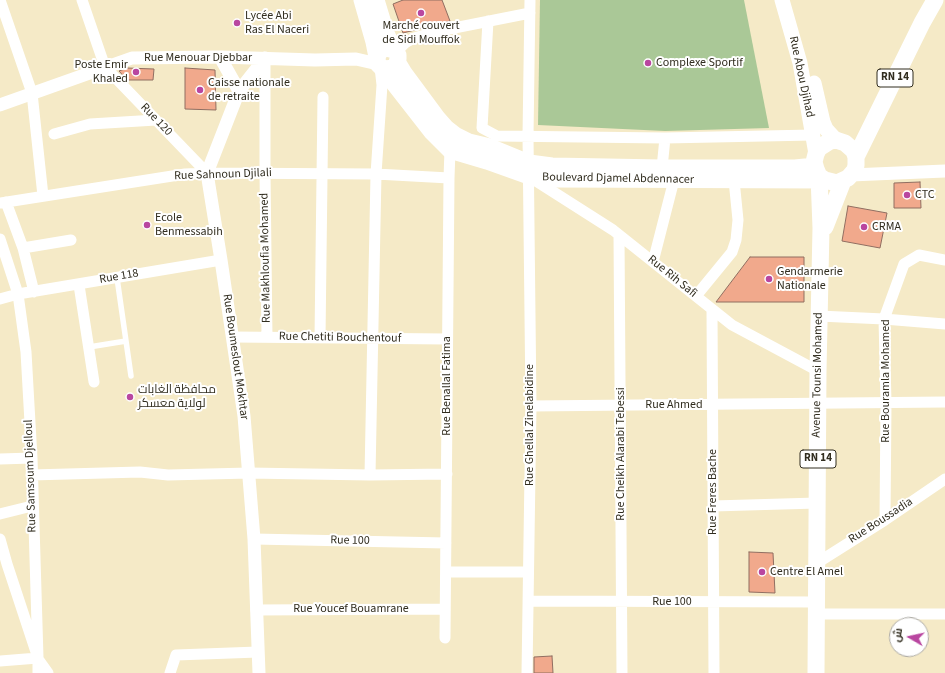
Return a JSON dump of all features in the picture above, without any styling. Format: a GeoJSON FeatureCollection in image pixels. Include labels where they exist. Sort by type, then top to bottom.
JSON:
{"type":"FeatureCollection","features":[{"type":"Feature","properties":{"kind":"main road","name":"Boulevard Djamel Abdennacer"},"geometry":{"type":"LineString","coordinates":[[362,0],[384,58],[432,132],[487,161],[512,171],[552,166],[795,168],[819,171]]}},
{"type":"Feature","properties":{"kind":"main road","name":"Boulevard Djamel Abdennacer"},"geometry":{"type":"LineString","coordinates":[[376,0],[386,33],[384,58]]}},
{"type":"Feature","properties":{"kind":"main road","name":"Rue Abou Djihad"},"geometry":{"type":"LineString","coordinates":[[782,0],[800,64],[819,171]]}},
{"type":"Feature","properties":{"kind":"main road","name":"Rue Abou Djihad"},"geometry":{"type":"LineString","coordinates":[[791,0],[812,74],[820,115],[826,129],[841,142]]}},
{"type":"Feature","properties":{"kind":"main road","name":"RN 14"},"geometry":{"type":"LineString","coordinates":[[841,142],[852,137],[860,125],[924,0]]}},
{"type":"Feature","properties":{"kind":"main road","name":"RN 14"},"geometry":{"type":"LineString","coordinates":[[852,168],[922,23],[935,0]]}},
{"type":"Feature","properties":{"kind":"main road"},"geometry":{"type":"LineString","coordinates":[[841,142],[854,151],[852,168],[831,182],[819,171],[819,148],[824,144],[841,142]]}},
{"type":"Feature","properties":{"kind":"main road","name":"Avenue Tounsi Mohamed"},"geometry":{"type":"LineString","coordinates":[[821,244],[830,212],[852,168]]}},
{"type":"Feature","properties":{"kind":"main road","name":"Boulevard Djamel Abdennacer"},"geometry":{"type":"LineString","coordinates":[[529,170],[552,179],[674,180],[734,180],[819,171]]}},
{"type":"Feature","properties":{"kind":"main road","name":"Avenue Tounsi Mohamed"},"geometry":{"type":"LineString","coordinates":[[816,673],[818,371],[821,244],[819,171]]}},
{"type":"Feature","properties":{"kind":"street"},"geometry":{"type":"LineString","coordinates":[[0,0],[32,93],[43,196]]}},
{"type":"Feature","properties":{"kind":"street"},"geometry":{"type":"LineString","coordinates":[[82,0],[105,67]]}},
{"type":"Feature","properties":{"kind":"street","name":"Rue Ghellal Zinelabidine"},"geometry":{"type":"LineString","coordinates":[[527,673],[531,406],[528,136],[530,0]]}},
{"type":"Feature","properties":{"kind":"street"},"geometry":{"type":"LineString","coordinates":[[370,475],[376,174],[384,58],[414,38],[439,31],[530,13]]}},
{"type":"Feature","properties":{"kind":"street"},"geometry":{"type":"LineString","coordinates":[[488,21],[482,128],[497,136],[665,138],[813,135]]}},
{"type":"Feature","properties":{"kind":"street"},"geometry":{"type":"LineString","coordinates":[[220,56],[239,91]]}},
{"type":"Feature","properties":{"kind":"street","name":"Rue Menouar Djebbar"},"geometry":{"type":"LineString","coordinates":[[0,105],[132,58],[220,56],[315,60],[384,58]]}},
{"type":"Feature","properties":{"kind":"street"},"geometry":{"type":"LineString","coordinates":[[206,173],[239,91],[265,58]]}},
{"type":"Feature","properties":{"kind":"street","name":"Rue Makhloufia Mohamed"},"geometry":{"type":"LineString","coordinates":[[265,58],[267,337]]}},
{"type":"Feature","properties":{"kind":"street","name":"Rue 120"},"geometry":{"type":"LineString","coordinates":[[105,67],[206,173]]}},
{"type":"Feature","properties":{"kind":"street"},"geometry":{"type":"LineString","coordinates":[[320,338],[323,97]]}},
{"type":"Feature","properties":{"kind":"street"},"geometry":{"type":"LineString","coordinates":[[54,134],[90,124],[156,120]]}},
{"type":"Feature","properties":{"kind":"street"},"geometry":{"type":"LineString","coordinates":[[662,168],[665,138]]}},
{"type":"Feature","properties":{"kind":"street","name":"Rue Benallal Fatima"},"geometry":{"type":"LineString","coordinates":[[445,638],[449,178],[452,142]]}},
{"type":"Feature","properties":{"kind":"street"},"geometry":{"type":"LineString","coordinates":[[852,168],[886,174],[945,171]]}},
{"type":"Feature","properties":{"kind":"street","name":"Rue Rih Safi"},"geometry":{"type":"LineString","coordinates":[[529,170],[619,235],[732,325],[818,371]]}},
{"type":"Feature","properties":{"kind":"street","name":"Rue Boumeslout Mokhtar"},"geometry":{"type":"LineString","coordinates":[[206,173],[221,260],[244,416],[254,539],[259,673]]}},
{"type":"Feature","properties":{"kind":"street","name":"Rue Sahnoun Djilali"},"geometry":{"type":"LineString","coordinates":[[3,202],[184,174],[322,173],[449,178]]}},
{"type":"Feature","properties":{"kind":"street"},"geometry":{"type":"LineString","coordinates":[[652,262],[674,180]]}},
{"type":"Feature","properties":{"kind":"street"},"geometry":{"type":"LineString","coordinates":[[696,296],[732,252],[736,240],[738,220],[734,180]]}},
{"type":"Feature","properties":{"kind":"street"},"geometry":{"type":"LineString","coordinates":[[3,202],[23,248],[34,292]]}},
{"type":"Feature","properties":{"kind":"street","name":"Rue Cheikh Alarabi Tebessi"},"geometry":{"type":"LineString","coordinates":[[619,235],[622,673]]}},
{"type":"Feature","properties":{"kind":"street","name":"Rue Samsoum Djelloul"},"geometry":{"type":"LineString","coordinates":[[0,240],[3,260],[18,294],[26,352],[32,458],[31,475],[38,673]]}},
{"type":"Feature","properties":{"kind":"street"},"geometry":{"type":"LineString","coordinates":[[23,248],[71,240]]}},
{"type":"Feature","properties":{"kind":"street","name":"Rue Bouramla Mohamed"},"geometry":{"type":"LineString","coordinates":[[885,520],[886,403],[884,318],[904,264],[920,255],[945,260]]}},
{"type":"Feature","properties":{"kind":"street","name":"Rue 118"},"geometry":{"type":"LineString","coordinates":[[0,300],[18,294],[79,285],[221,260]]}},
{"type":"Feature","properties":{"kind":"street"},"geometry":{"type":"LineString","coordinates":[[79,285],[94,382]]}},
{"type":"Feature","properties":{"kind":"street","name":"Rue Freres Bache"},"geometry":{"type":"LineString","coordinates":[[712,310],[714,673]]}},
{"type":"Feature","properties":{"kind":"street"},"geometry":{"type":"LineString","coordinates":[[819,316],[884,318],[945,324]]}},
{"type":"Feature","properties":{"kind":"street","name":"Rue Chetiti Bouchentouf"},"geometry":{"type":"LineString","coordinates":[[233,337],[447,339]]}},
{"type":"Feature","properties":{"kind":"street","name":"Rue Ahmed"},"geometry":{"type":"LineString","coordinates":[[531,406],[945,402]]}},
{"type":"Feature","properties":{"kind":"street"},"geometry":{"type":"LineString","coordinates":[[0,459],[32,458]]}},
{"type":"Feature","properties":{"kind":"street"},"geometry":{"type":"LineString","coordinates":[[31,475],[140,472],[168,476],[249,473],[370,475],[447,474]]}},
{"type":"Feature","properties":{"kind":"street","name":"Rue Boussadia"},"geometry":{"type":"LineString","coordinates":[[817,562],[885,520],[945,479]]}},
{"type":"Feature","properties":{"kind":"street"},"geometry":{"type":"LineString","coordinates":[[713,506],[817,503]]}},
{"type":"Feature","properties":{"kind":"street"},"geometry":{"type":"LineString","coordinates":[[0,514],[32,506]]}},
{"type":"Feature","properties":{"kind":"street"},"geometry":{"type":"LineString","coordinates":[[0,539],[38,658],[48,673]]}},
{"type":"Feature","properties":{"kind":"street","name":"Rue 100"},"geometry":{"type":"LineString","coordinates":[[254,539],[446,543]]}},
{"type":"Feature","properties":{"kind":"street"},"geometry":{"type":"LineString","coordinates":[[446,572],[528,572]]}},
{"type":"Feature","properties":{"kind":"street","name":"Rue 100"},"geometry":{"type":"LineString","coordinates":[[528,601],[714,602],[945,614]]}},
{"type":"Feature","properties":{"kind":"street","name":"Rue Youcef Bouamrane"},"geometry":{"type":"LineString","coordinates":[[256,610],[445,609]]}},
{"type":"Feature","properties":{"kind":"street"},"geometry":{"type":"LineString","coordinates":[[176,655],[258,652]]}},
{"type":"Feature","properties":{"kind":"street"},"geometry":{"type":"LineString","coordinates":[[170,673],[176,655]]}},
{"type":"Feature","properties":{"kind":"street"},"geometry":{"type":"LineString","coordinates":[[176,655],[177,673]]}},
{"type":"Feature","properties":{"kind":"street"},"geometry":{"type":"LineString","coordinates":[[6,673],[3,661],[38,658]]}},
{"type":"Feature","properties":{"kind":"lane"},"geometry":{"type":"LineString","coordinates":[[117,278],[131,376]]}},
{"type":"Feature","properties":{"kind":"lane"},"geometry":{"type":"LineString","coordinates":[[89,347],[126,341]]}},
{"type":"Feature","properties":{"kind":"green space","name":"Complexe Sportif"},"geometry":{"type":"Polygon","coordinates":[[[540,0],[744,0],[769,128],[665,131],[538,125],[540,0]]]}},
{"type":"Feature","properties":{"kind":"building","name":"Marché couvert de Sidi Mouffok"},"geometry":{"type":"Polygon","coordinates":[[[403,0],[442,0],[450,21],[403,33],[393,4],[403,0]]]}},
{"type":"Feature","properties":{"kind":"building","name":"Poste Emir Khaled"},"geometry":{"type":"Polygon","coordinates":[[[127,68],[154,69],[153,80],[127,80],[119,71],[127,68]]]}},
{"type":"Feature","properties":{"kind":"building","name":"Caisse nationale de retraite"},"geometry":{"type":"Polygon","coordinates":[[[185,68],[215,70],[216,110],[185,109],[185,68]]]}},
{"type":"Feature","properties":{"kind":"building","name":"CTC"},"geometry":{"type":"Polygon","coordinates":[[[920,182],[921,208],[894,208],[894,183],[920,182]]]}},
{"type":"Feature","properties":{"kind":"building","name":"CRMA"},"geometry":{"type":"Polygon","coordinates":[[[848,206],[887,213],[880,248],[842,241],[848,206]]]}},
{"type":"Feature","properties":{"kind":"building","name":"Gendarmerie Nationale"},"geometry":{"type":"Polygon","coordinates":[[[750,257],[804,257],[804,302],[716,302],[750,257]]]}},
{"type":"Feature","properties":{"kind":"building","name":"Centre El Amel"},"geometry":{"type":"Polygon","coordinates":[[[749,552],[773,553],[775,593],[749,592],[749,552]]]}},
{"type":"Feature","properties":{"kind":"building"},"geometry":{"type":"Polygon","coordinates":[[[552,656],[553,673],[534,673],[534,657],[552,656]]]}},
{"type":"Feature","properties":{"kind":"place","name":"Marché couvert de Sidi Mouffok"},"geometry":{"type":"Point","coordinates":[421,13]}},
{"type":"Feature","properties":{"kind":"place","name":"Lycée Abi Ras El Naceri"},"geometry":{"type":"Point","coordinates":[237,23]}},
{"type":"Feature","properties":{"kind":"place","name":"Complexe Sportif"},"geometry":{"type":"Point","coordinates":[648,63]}},
{"type":"Feature","properties":{"kind":"place","name":"Poste Emir Khaled"},"geometry":{"type":"Point","coordinates":[136,72]}},
{"type":"Feature","properties":{"kind":"place","name":"Caisse nationale de retraite"},"geometry":{"type":"Point","coordinates":[200,90]}},
{"type":"Feature","properties":{"kind":"place","name":"CTC"},"geometry":{"type":"Point","coordinates":[907,195]}},
{"type":"Feature","properties":{"kind":"place","name":"Ecole Benmessabih"},"geometry":{"type":"Point","coordinates":[147,225]}},
{"type":"Feature","properties":{"kind":"place","name":"CRMA"},"geometry":{"type":"Point","coordinates":[864,227]}},
{"type":"Feature","properties":{"kind":"place","name":"Gendarmerie Nationale"},"geometry":{"type":"Point","coordinates":[769,279]}},
{"type":"Feature","properties":{"kind":"place","name":"محافظة الغابات لولاية معسكر"},"geometry":{"type":"Point","coordinates":[130,397]}},
{"type":"Feature","properties":{"kind":"place","name":"Centre El Amel"},"geometry":{"type":"Point","coordinates":[762,572]}}]}
